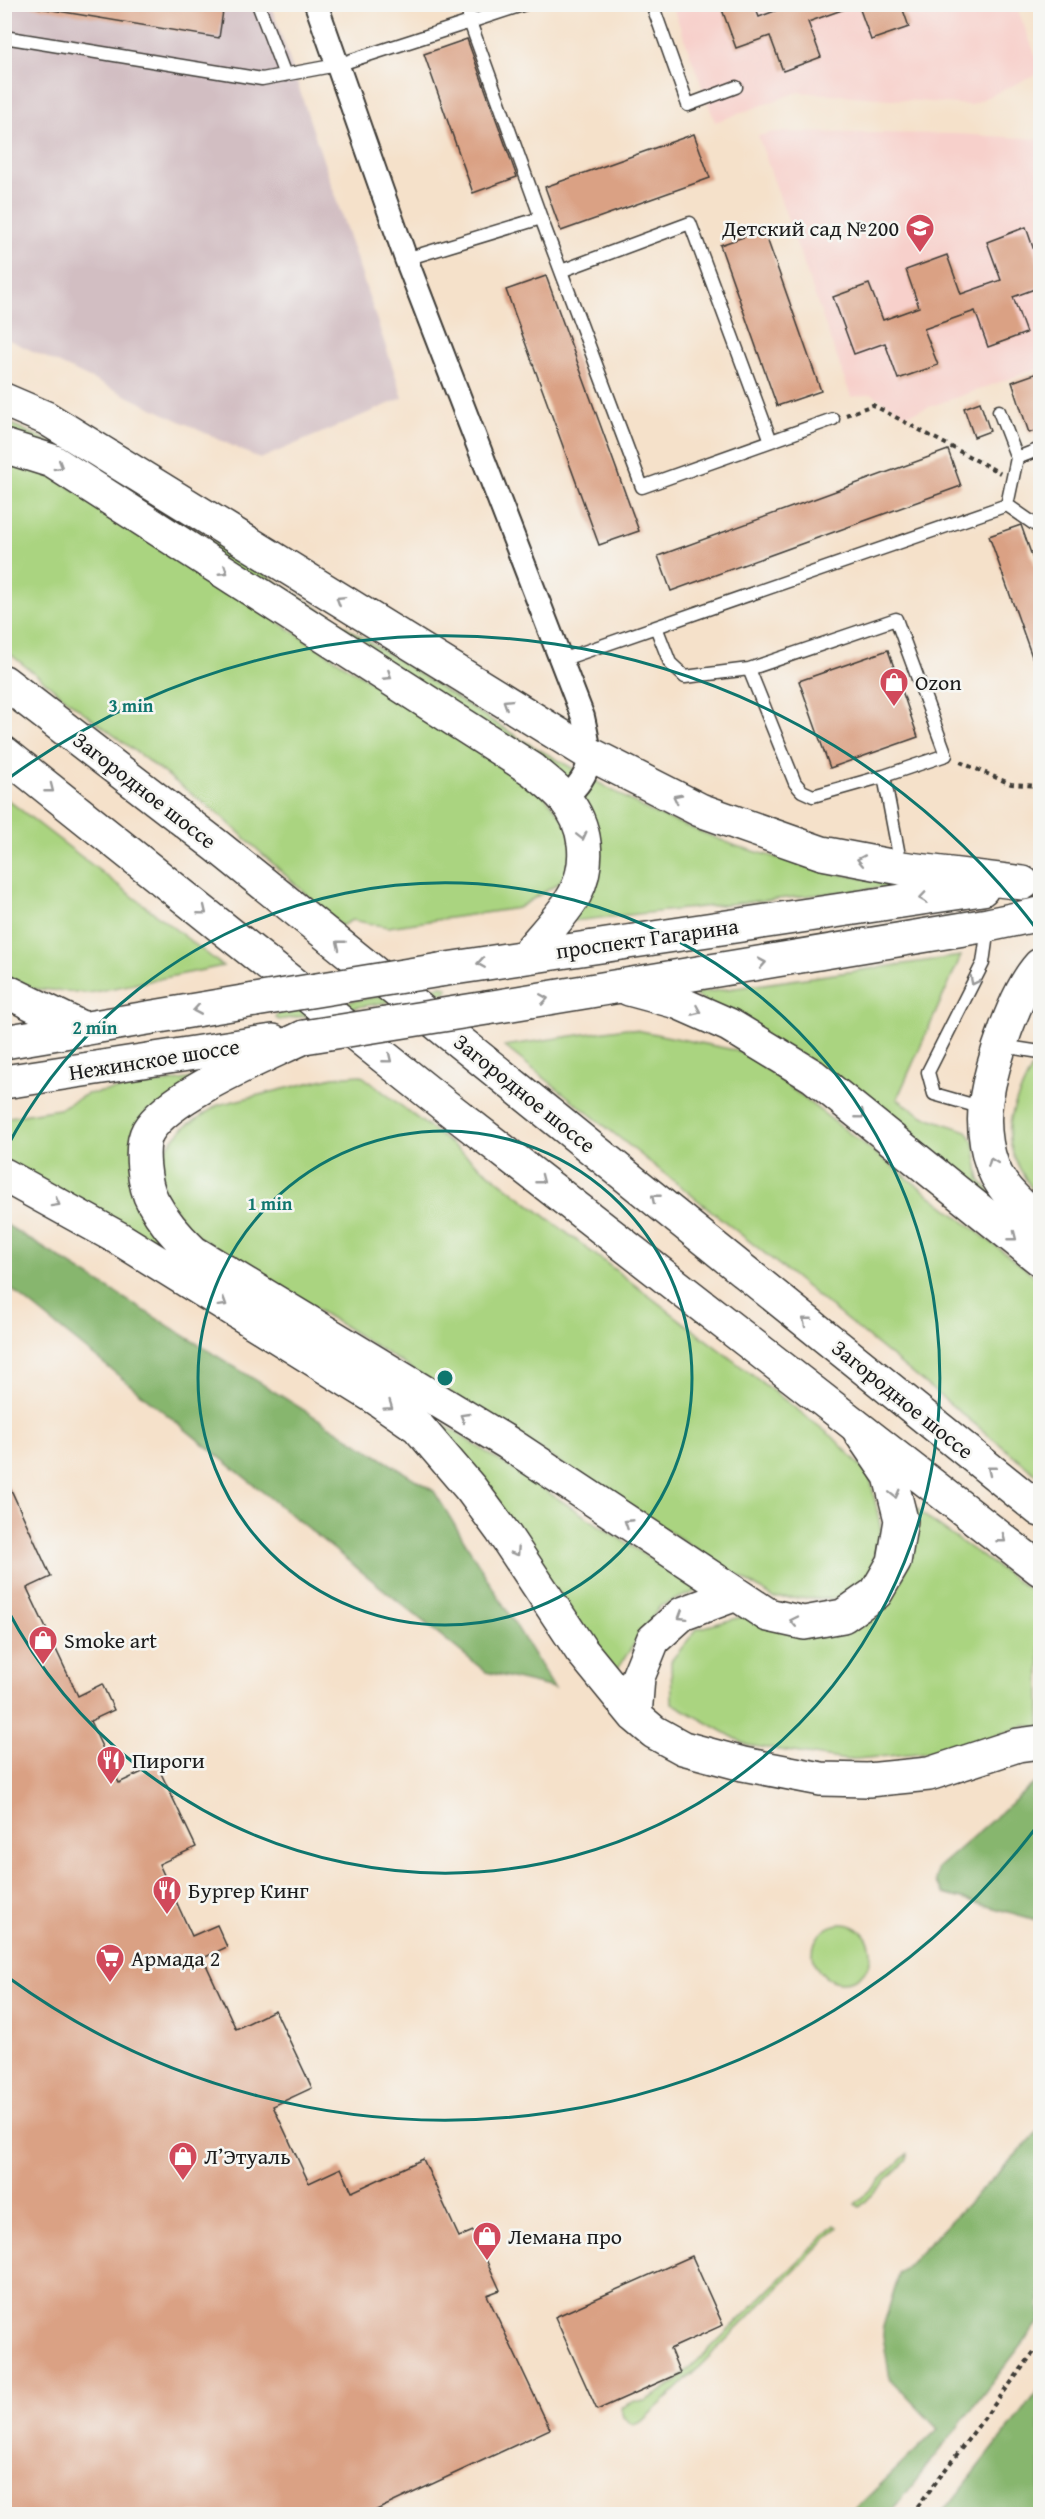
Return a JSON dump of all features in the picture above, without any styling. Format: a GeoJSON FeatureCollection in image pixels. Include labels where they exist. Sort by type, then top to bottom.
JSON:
{"type":"FeatureCollection","features":[{"type":"Feature","properties":{"kind":"main road"},"geometry":{"type":"LineString","coordinates":[[4,400],[46,418],[590,754],[700,810],[822,853],[901,867],[1032,882]]}},
{"type":"Feature","properties":{"kind":"main road"},"geometry":{"type":"LineString","coordinates":[[4,446],[52,461],[533,770],[565,798],[577,819],[585,840],[584,866],[574,894],[526,956]]}},
{"type":"Feature","properties":{"kind":"main road","name":"Загородное шоссе"},"geometry":{"type":"LineString","coordinates":[[4,682],[236,861],[1039,1508]]}},
{"type":"Feature","properties":{"kind":"main road"},"geometry":{"type":"LineString","coordinates":[[4,753],[443,1104],[1041,1569]]}},
{"type":"Feature","properties":{"kind":"main road","name":"проспект Гагарина"},"geometry":{"type":"LineString","coordinates":[[255,1000],[526,956],[1032,882]]}},
{"type":"Feature","properties":{"kind":"main road","name":"проспект Гагарина"},"geometry":{"type":"LineString","coordinates":[[304,1037],[622,987],[1041,914]]}},
{"type":"Feature","properties":{"kind":"main road"},"geometry":{"type":"LineString","coordinates":[[1041,965],[1015,1008],[1001,1046],[986,1100],[985,1122],[989,1155],[1001,1184],[1041,1223]]}},
{"type":"Feature","properties":{"kind":"main road"},"geometry":{"type":"LineString","coordinates":[[622,987],[677,1002],[729,1025],[813,1076],[1041,1259]]}},
{"type":"Feature","properties":{"kind":"main road"},"geometry":{"type":"LineString","coordinates":[[4,990],[84,1029]]}},
{"type":"Feature","properties":{"kind":"main road","name":"Нежинское шоссе"},"geometry":{"type":"LineString","coordinates":[[4,1042],[255,1000]]}},
{"type":"Feature","properties":{"kind":"main road"},"geometry":{"type":"LineString","coordinates":[[304,1037],[201,1087],[167,1111],[148,1131],[142,1153],[152,1201],[174,1234],[193,1252],[508,1443],[768,1615],[804,1623],[843,1616],[876,1593],[894,1562],[901,1520],[890,1476],[856,1426]]}},
{"type":"Feature","properties":{"kind":"main road","name":"Нежинское шоссе"},"geometry":{"type":"LineString","coordinates":[[4,1082],[304,1037]]}},
{"type":"Feature","properties":{"kind":"main road"},"geometry":{"type":"LineString","coordinates":[[4,1175],[129,1245],[418,1426],[502,1531],[581,1650],[635,1716],[654,1732],[683,1748],[743,1764],[821,1779],[868,1780],[929,1774],[1017,1744],[1041,1742]]}},
{"type":"Feature","properties":{"kind":"main road"},"geometry":{"type":"LineString","coordinates":[[635,1716],[638,1677],[653,1640],[682,1614],[736,1594]]}},
{"type":"Feature","properties":{"kind":"street"},"geometry":{"type":"LineString","coordinates":[[316,4],[406,259],[583,717],[590,754],[581,783],[565,798]]}},
{"type":"Feature","properties":{"kind":"lane"},"geometry":{"type":"LineString","coordinates":[[258,4],[285,75]]}},
{"type":"Feature","properties":{"kind":"lane"},"geometry":{"type":"LineString","coordinates":[[466,4],[470,22],[541,218],[642,487],[833,419]]}},
{"type":"Feature","properties":{"kind":"lane"},"geometry":{"type":"LineString","coordinates":[[4,37],[262,79],[337,65],[525,4]]}},
{"type":"Feature","properties":{"kind":"lane"},"geometry":{"type":"LineString","coordinates":[[652,4],[688,105],[736,87]]}},
{"type":"Feature","properties":{"kind":"lane"},"geometry":{"type":"LineString","coordinates":[[406,259],[541,218]]}},
{"type":"Feature","properties":{"kind":"lane"},"geometry":{"type":"LineString","coordinates":[[561,270],[690,223],[771,441]]}},
{"type":"Feature","properties":{"kind":"lane"},"geometry":{"type":"LineString","coordinates":[[999,411],[1017,458],[1007,505]]}},
{"type":"Feature","properties":{"kind":"lane"},"geometry":{"type":"LineString","coordinates":[[1017,458],[1041,450]]}},
{"type":"Feature","properties":{"kind":"lane"},"geometry":{"type":"LineString","coordinates":[[561,660],[1007,505]]}},
{"type":"Feature","properties":{"kind":"lane"},"geometry":{"type":"LineString","coordinates":[[1007,505],[1041,528]]}},
{"type":"Feature","properties":{"kind":"lane"},"geometry":{"type":"LineString","coordinates":[[656,627],[670,663],[685,677],[749,669],[896,619],[946,755],[884,776],[813,796],[802,791],[795,783],[749,669]]}},
{"type":"Feature","properties":{"kind":"lane"},"geometry":{"type":"LineString","coordinates":[[884,776],[901,867]]}},
{"type":"Feature","properties":{"kind":"lane"},"geometry":{"type":"LineString","coordinates":[[986,1100],[969,1104],[934,1094],[928,1071],[983,963],[988,925]]}},
{"type":"Feature","properties":{"kind":"lane"},"geometry":{"type":"LineString","coordinates":[[1001,1046],[1041,1052]]}},
{"type":"Feature","properties":{"kind":"path"},"geometry":{"type":"LineString","coordinates":[[833,419],[873,405],[1011,479]]}},
{"type":"Feature","properties":{"kind":"path"},"geometry":{"type":"LineString","coordinates":[[946,755],[1011,784],[1041,786]]}},
{"type":"Feature","properties":{"kind":"path"},"geometry":{"type":"LineString","coordinates":[[912,2514],[1041,2344]]}},
{"type":"Feature","properties":{"kind":"shaded area"},"geometry":{"type":"Polygon","coordinates":[[[5,5],[271,5],[403,398],[260,459],[5,338],[5,5]]]}},
{"type":"Feature","properties":{"kind":"shaded area"},"geometry":{"type":"Polygon","coordinates":[[[672,5],[1016,5],[1040,67],[1040,73],[970,105],[799,92],[715,122],[672,5]]]}},
{"type":"Feature","properties":{"kind":"shaded area","name":"Детский сад №200"},"geometry":{"type":"Polygon","coordinates":[[[774,132],[957,134],[1040,139],[1040,368],[906,415],[872,394],[851,397],[758,136],[774,132]]]}},
{"type":"Feature","properties":{"kind":"green space"},"geometry":{"type":"Polygon","coordinates":[[[5,421],[84,458],[522,740],[651,812],[736,846],[827,872],[906,885],[564,922],[582,805],[5,435],[5,421]]]}},
{"type":"Feature","properties":{"kind":"green space"},"geometry":{"type":"Polygon","coordinates":[[[4,458],[39,467],[541,792],[569,825],[575,863],[558,884],[518,908],[388,927],[352,920],[341,926],[221,816],[5,650],[4,458]]]}},
{"type":"Feature","properties":{"kind":"green space"},"geometry":{"type":"Polygon","coordinates":[[[4,797],[223,966],[89,993],[25,988],[5,975],[4,797]]]}},
{"type":"Feature","properties":{"kind":"green space"},"geometry":{"type":"Polygon","coordinates":[[[961,956],[897,1099],[923,1116],[967,1131],[974,1142],[980,1180],[1010,1215],[693,994],[961,956]]]}},
{"type":"Feature","properties":{"kind":"green space"},"geometry":{"type":"Polygon","coordinates":[[[447,987],[447,991],[279,1020],[276,1018],[279,1013],[447,987]]]}},
{"type":"Feature","properties":{"kind":"green space"},"geometry":{"type":"Polygon","coordinates":[[[626,1028],[744,1052],[1040,1280],[1040,1477],[504,1046],[626,1028]]]}},
{"type":"Feature","properties":{"kind":"green space"},"geometry":{"type":"Polygon","coordinates":[[[1040,1050],[1040,1199],[1031,1188],[1015,1158],[1010,1142],[1010,1127],[1012,1112],[1040,1050]]]}},
{"type":"Feature","properties":{"kind":"green space"},"geometry":{"type":"Polygon","coordinates":[[[361,1075],[833,1437],[870,1476],[881,1530],[870,1575],[837,1599],[774,1598],[192,1233],[164,1194],[160,1155],[183,1128],[218,1105],[333,1077],[361,1075]]]}},
{"type":"Feature","properties":{"kind":"green space"},"geometry":{"type":"Polygon","coordinates":[[[194,1078],[131,1188],[381,1384],[699,1590],[660,1606],[615,1672],[441,1436],[5,1163],[4,1118],[59,1109],[87,1094],[194,1078]]]}},
{"type":"Feature","properties":{"kind":"green space"},"geometry":{"type":"Polygon","coordinates":[[[5,1224],[434,1491],[554,1688],[486,1672],[5,1284],[5,1224]]]}},
{"type":"Feature","properties":{"kind":"green space"},"geometry":{"type":"Polygon","coordinates":[[[909,1501],[930,1520],[1040,1597],[1040,1727],[1025,1726],[951,1750],[846,1760],[747,1745],[672,1703],[671,1661],[697,1629],[748,1615],[799,1637],[830,1635],[874,1611],[898,1587],[915,1549],[909,1501]]]}},
{"type":"Feature","properties":{"kind":"green space"},"geometry":{"type":"Polygon","coordinates":[[[1040,1780],[1040,1921],[944,1894],[936,1883],[937,1868],[1040,1780]]]}},
{"type":"Feature","properties":{"kind":"green space"},"geometry":{"type":"Polygon","coordinates":[[[842,1924],[853,1926],[866,1937],[871,1953],[869,1964],[858,1977],[842,1982],[831,1980],[818,1969],[813,1953],[815,1942],[826,1929],[842,1924]]]}},
{"type":"Feature","properties":{"kind":"green space"},"geometry":{"type":"Polygon","coordinates":[[[1040,2130],[1040,2321],[890,2514],[850,2514],[938,2429],[890,2379],[882,2330],[899,2274],[1040,2130]]]}},
{"type":"Feature","properties":{"kind":"green space"},"geometry":{"type":"Polygon","coordinates":[[[907,2154],[907,2160],[860,2207],[855,2204],[907,2154]]]}},
{"type":"Feature","properties":{"kind":"green space"},"geometry":{"type":"Polygon","coordinates":[[[835,2225],[838,2227],[679,2387],[641,2422],[633,2425],[623,2417],[621,2408],[635,2401],[645,2401],[674,2384],[835,2225]]]}},
{"type":"Feature","properties":{"kind":"green space"},"geometry":{"type":"Polygon","coordinates":[[[1040,2388],[1040,2514],[942,2514],[1040,2388]]]}},
{"type":"Feature","properties":{"kind":"building"},"geometry":{"type":"Polygon","coordinates":[[[16,4],[224,4],[219,38],[16,4]]]}},
{"type":"Feature","properties":{"kind":"building"},"geometry":{"type":"Polygon","coordinates":[[[720,4],[754,4],[759,17],[793,4],[856,5],[808,22],[821,57],[783,71],[770,36],[736,48],[720,4]]]}},
{"type":"Feature","properties":{"kind":"building"},"geometry":{"type":"Polygon","coordinates":[[[858,4],[901,4],[909,27],[871,40],[858,4]]]}},
{"type":"Feature","properties":{"kind":"building"},"geometry":{"type":"Polygon","coordinates":[[[467,39],[517,177],[473,193],[424,54],[467,39]]]}},
{"type":"Feature","properties":{"kind":"building"},"geometry":{"type":"Polygon","coordinates":[[[694,134],[710,178],[561,231],[545,187],[694,134]]]}},
{"type":"Feature","properties":{"kind":"building"},"geometry":{"type":"Polygon","coordinates":[[[1026,227],[1040,268],[1040,287],[1013,297],[1026,333],[988,347],[975,311],[924,329],[938,365],[898,379],[885,343],[854,354],[833,297],[869,284],[883,320],[919,307],[906,270],[947,255],[961,294],[1001,280],[987,242],[1026,227]]]}},
{"type":"Feature","properties":{"kind":"building"},"geometry":{"type":"Polygon","coordinates":[[[764,230],[821,391],[777,406],[720,245],[764,230]]]}},
{"type":"Feature","properties":{"kind":"building"},"geometry":{"type":"Polygon","coordinates":[[[546,276],[639,531],[599,545],[506,290],[546,276]]]}},
{"type":"Feature","properties":{"kind":"building"},"geometry":{"type":"Polygon","coordinates":[[[1040,372],[1040,429],[1029,433],[1012,382],[1040,372]]]}},
{"type":"Feature","properties":{"kind":"building"},"geometry":{"type":"Polygon","coordinates":[[[980,402],[990,431],[974,437],[964,408],[980,402]]]}},
{"type":"Feature","properties":{"kind":"building"},"geometry":{"type":"Polygon","coordinates":[[[948,450],[961,486],[671,591],[658,556],[948,450]]]}},
{"type":"Feature","properties":{"kind":"building"},"geometry":{"type":"Polygon","coordinates":[[[1021,525],[1040,579],[1040,679],[989,536],[1021,525]]]}},
{"type":"Feature","properties":{"kind":"building"},"geometry":{"type":"Polygon","coordinates":[[[888,650],[918,737],[830,768],[799,681],[888,650]]]}},
{"type":"Feature","properties":{"kind":"building","name":"Армада 2"},"geometry":{"type":"Polygon","coordinates":[[[4,1481],[12,1492],[51,1577],[27,1588],[78,1696],[102,1684],[114,1710],[90,1721],[119,1783],[157,1765],[196,1847],[159,1864],[192,1936],[217,1925],[227,1947],[203,1958],[236,2029],[275,2010],[312,2088],[273,2106],[309,2183],[341,2168],[352,2192],[423,2159],[459,2237],[473,2231],[500,2290],[487,2295],[550,2429],[368,2514],[4,2514],[4,1481]]]}},
{"type":"Feature","properties":{"kind":"building"},"geometry":{"type":"Polygon","coordinates":[[[692,2256],[723,2325],[670,2349],[680,2373],[597,2410],[555,2317],[692,2256]]]}},
{"type":"Feature","properties":{"kind":"place","name":"Детский сад №200"},"geometry":{"type":"Point","coordinates":[920,254]}},
{"type":"Feature","properties":{"kind":"place","name":"Ozon"},"geometry":{"type":"Point","coordinates":[894,708]}},
{"type":"Feature","properties":{"kind":"place","name":"Smoke art"},"geometry":{"type":"Point","coordinates":[43,1666]}},
{"type":"Feature","properties":{"kind":"place","name":"Пироги"},"geometry":{"type":"Point","coordinates":[111,1786]}},
{"type":"Feature","properties":{"kind":"place","name":"Бургер Кинг"},"geometry":{"type":"Point","coordinates":[167,1916]}},
{"type":"Feature","properties":{"kind":"place","name":"Армада 2"},"geometry":{"type":"Point","coordinates":[110,1984]}},
{"type":"Feature","properties":{"kind":"place","name":"Л’Этуаль"},"geometry":{"type":"Point","coordinates":[183,2182]}},
{"type":"Feature","properties":{"kind":"place","name":"Лемана про"},"geometry":{"type":"Point","coordinates":[487,2262]}}]}
